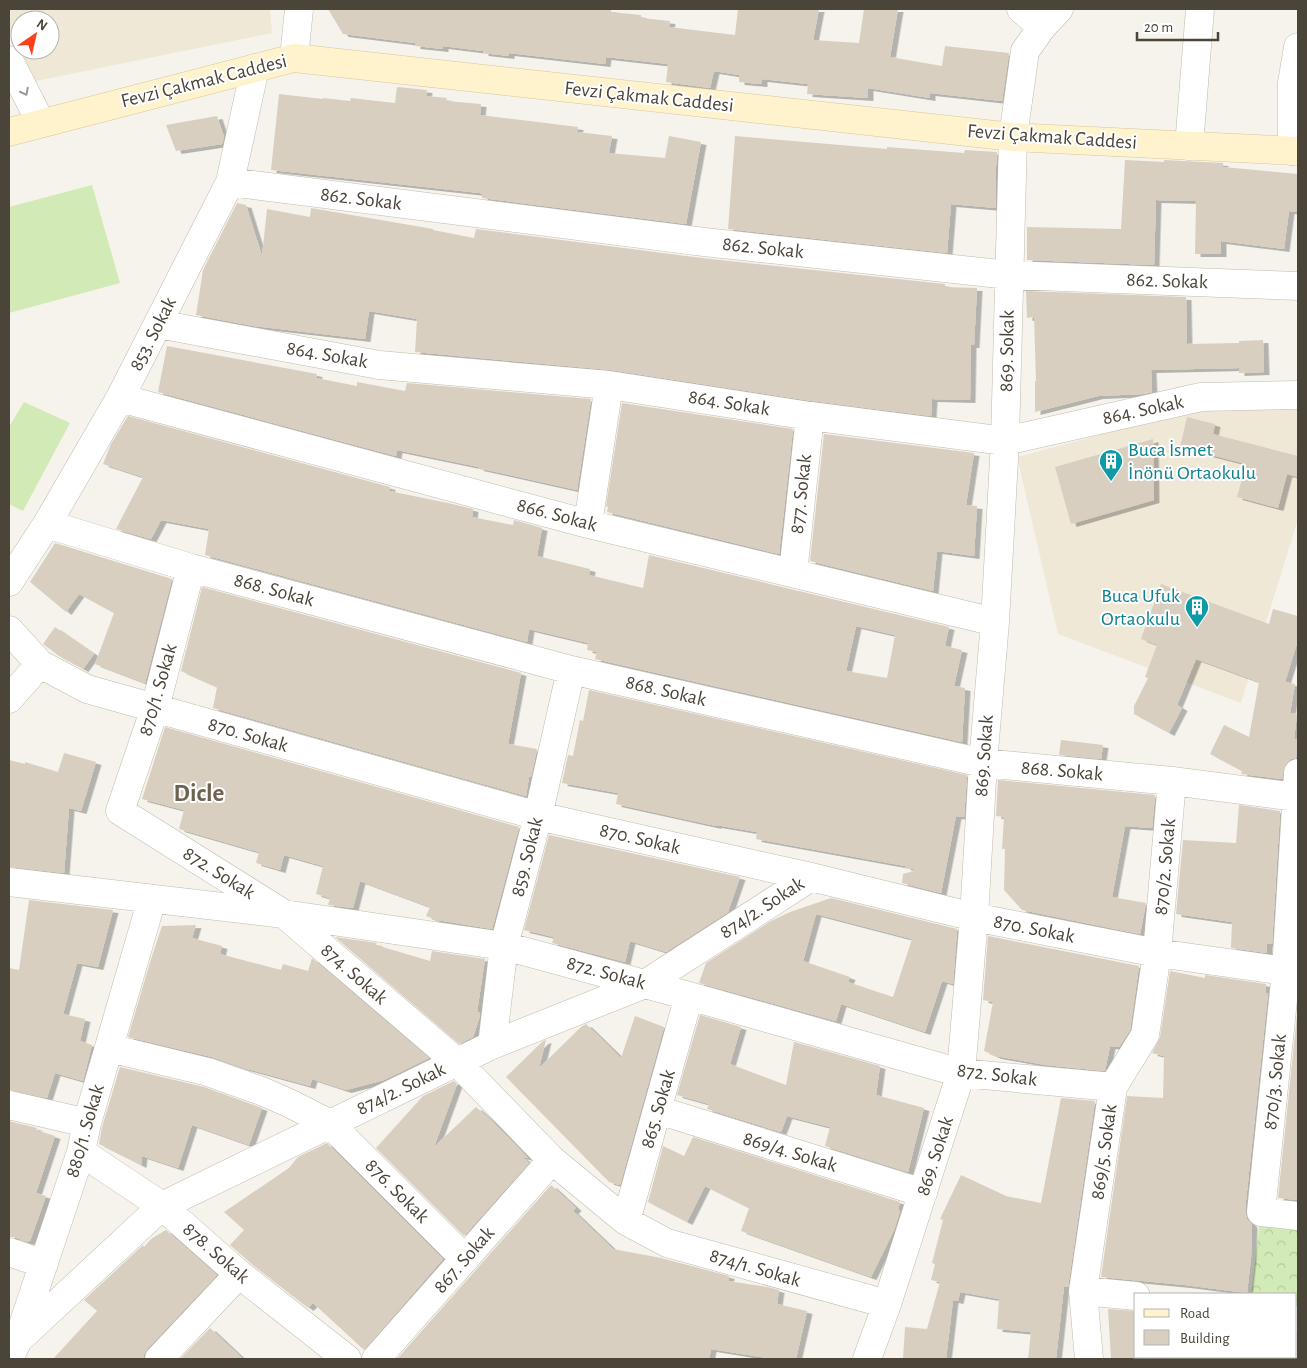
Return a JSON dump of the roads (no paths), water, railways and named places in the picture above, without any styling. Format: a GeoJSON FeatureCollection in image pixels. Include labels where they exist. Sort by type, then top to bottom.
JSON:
{"type":"FeatureCollection","features":[{"type":"Feature","properties":{"kind":"main road","name":"Fevzi Çakmak Caddesi"},"geometry":{"type":"LineString","coordinates":[[9,132],[294,58],[1013,137],[1295,151]]}},
{"type":"Feature","properties":{"kind":"street"},"geometry":{"type":"LineString","coordinates":[[294,58],[298,9]]}},
{"type":"Feature","properties":{"kind":"street"},"geometry":{"type":"LineString","coordinates":[[1021,9],[1050,18]]}},
{"type":"Feature","properties":{"kind":"street"},"geometry":{"type":"LineString","coordinates":[[1189,146],[1200,9]]}},
{"type":"Feature","properties":{"kind":"street","name":"869. Sokak"},"geometry":{"type":"LineString","coordinates":[[867,1359],[887,1304],[961,1073],[995,622],[1005,440],[1013,137],[1025,51],[1050,18]]}},
{"type":"Feature","properties":{"kind":"street"},"geometry":{"type":"LineString","coordinates":[[1295,151],[1292,83],[1298,47]]}},
{"type":"Feature","properties":{"kind":"street"},"geometry":{"type":"LineString","coordinates":[[9,60],[41,123]]}},
{"type":"Feature","properties":{"kind":"street","name":"853. Sokak"},"geometry":{"type":"LineString","coordinates":[[9,582],[46,524],[120,398],[230,182],[255,68]]}},
{"type":"Feature","properties":{"kind":"street","name":"862. Sokak"},"geometry":{"type":"LineString","coordinates":[[230,182],[704,242],[1009,274],[1298,286]]}},
{"type":"Feature","properties":{"kind":"street","name":"864. Sokak"},"geometry":{"type":"LineString","coordinates":[[158,324],[378,365],[609,385],[810,416],[1005,440],[1201,397],[1298,395]]}},
{"type":"Feature","properties":{"kind":"street"},"geometry":{"type":"LineString","coordinates":[[588,524],[609,385]]}},
{"type":"Feature","properties":{"kind":"street","name":"866. Sokak"},"geometry":{"type":"LineString","coordinates":[[120,398],[588,524],[995,622]]}},
{"type":"Feature","properties":{"kind":"street","name":"877. Sokak"},"geometry":{"type":"LineString","coordinates":[[793,573],[810,416]]}},
{"type":"Feature","properties":{"kind":"street","name":"868. Sokak"},"geometry":{"type":"LineString","coordinates":[[46,524],[191,568],[570,670],[983,763],[1172,781],[1298,785]]}},
{"type":"Feature","properties":{"kind":"street","name":"870/1. Sokak"},"geometry":{"type":"LineString","coordinates":[[120,811],[155,708],[191,568]]}},
{"type":"Feature","properties":{"kind":"street","name":"870. Sokak"},"geometry":{"type":"LineString","coordinates":[[9,630],[40,664],[87,689],[538,816],[812,877],[974,917],[1157,953],[1292,972]]}},
{"type":"Feature","properties":{"kind":"street"},"geometry":{"type":"LineString","coordinates":[[9,699],[40,664]]}},
{"type":"Feature","properties":{"kind":"street","name":"859. Sokak"},"geometry":{"type":"LineString","coordinates":[[492,1045],[504,946],[538,816],[570,670]]}},
{"type":"Feature","properties":{"kind":"street","name":"870/2. Sokak"},"geometry":{"type":"LineString","coordinates":[[1157,953],[1172,781]]}},
{"type":"Feature","properties":{"kind":"street","name":"870/3. Sokak"},"geometry":{"type":"LineString","coordinates":[[1298,785],[1292,972],[1261,1212],[1298,1216]]}},
{"type":"Feature","properties":{"kind":"street","name":"872. Sokak"},"geometry":{"type":"LineString","coordinates":[[120,811],[284,914],[504,946],[961,1073],[1113,1087]]}},
{"type":"Feature","properties":{"kind":"street","name":"874/2. Sokak"},"geometry":{"type":"LineString","coordinates":[[14,1350],[162,1206],[492,1045],[645,984],[812,877]]}},
{"type":"Feature","properties":{"kind":"street"},"geometry":{"type":"LineString","coordinates":[[9,882],[284,914]]}},
{"type":"Feature","properties":{"kind":"street","name":"880/1. Sokak"},"geometry":{"type":"LineString","coordinates":[[14,1350],[81,1152],[87,1124],[152,899]]}},
{"type":"Feature","properties":{"kind":"street","name":"874. Sokak"},"geometry":{"type":"LineString","coordinates":[[284,914],[457,1062],[552,1160],[626,1221]]}},
{"type":"Feature","properties":{"kind":"street","name":"869/5. Sokak"},"geometry":{"type":"LineString","coordinates":[[1089,1359],[1083,1291],[1113,1087],[1145,1035],[1157,953]]}},
{"type":"Feature","properties":{"kind":"street","name":"865. Sokak"},"geometry":{"type":"LineString","coordinates":[[626,1221],[689,996]]}},
{"type":"Feature","properties":{"kind":"street","name":"876. Sokak"},"geometry":{"type":"LineString","coordinates":[[109,1048],[208,1072],[292,1104],[330,1124],[465,1259]]}},
{"type":"Feature","properties":{"kind":"street"},"geometry":{"type":"LineString","coordinates":[[9,1105],[87,1124]]}},
{"type":"Feature","properties":{"kind":"street","name":"869/4. Sokak"},"geometry":{"type":"LineString","coordinates":[[658,1110],[923,1193]]}},
{"type":"Feature","properties":{"kind":"street","name":"878. Sokak"},"geometry":{"type":"LineString","coordinates":[[81,1152],[162,1206],[239,1274],[347,1359]]}},
{"type":"Feature","properties":{"kind":"street","name":"867. Sokak"},"geometry":{"type":"LineString","coordinates":[[376,1359],[552,1160]]}},
{"type":"Feature","properties":{"kind":"street","name":"874/1. Sokak"},"geometry":{"type":"LineString","coordinates":[[626,1221],[666,1243],[887,1304]]}},
{"type":"Feature","properties":{"kind":"street"},"geometry":{"type":"LineString","coordinates":[[9,1252],[44,1264]]}},
{"type":"Feature","properties":{"kind":"street"},"geometry":{"type":"LineString","coordinates":[[159,1359],[239,1274]]}},
{"type":"Feature","properties":{"kind":"street"},"geometry":{"type":"LineString","coordinates":[[1083,1291],[1134,1296]]}},
{"type":"Feature","properties":{"kind":"place","name":"Buca İsmet İnönü Ortaokulu"},"geometry":{"type":"Point","coordinates":[1111,482]}},
{"type":"Feature","properties":{"kind":"place","name":"Buca Ufuk Ortaokulu"},"geometry":{"type":"Point","coordinates":[1197,628]}},
{"type":"Feature","properties":{"kind":"district","name":"Dicle"},"geometry":{"type":"Point","coordinates":[199,793]}}]}
